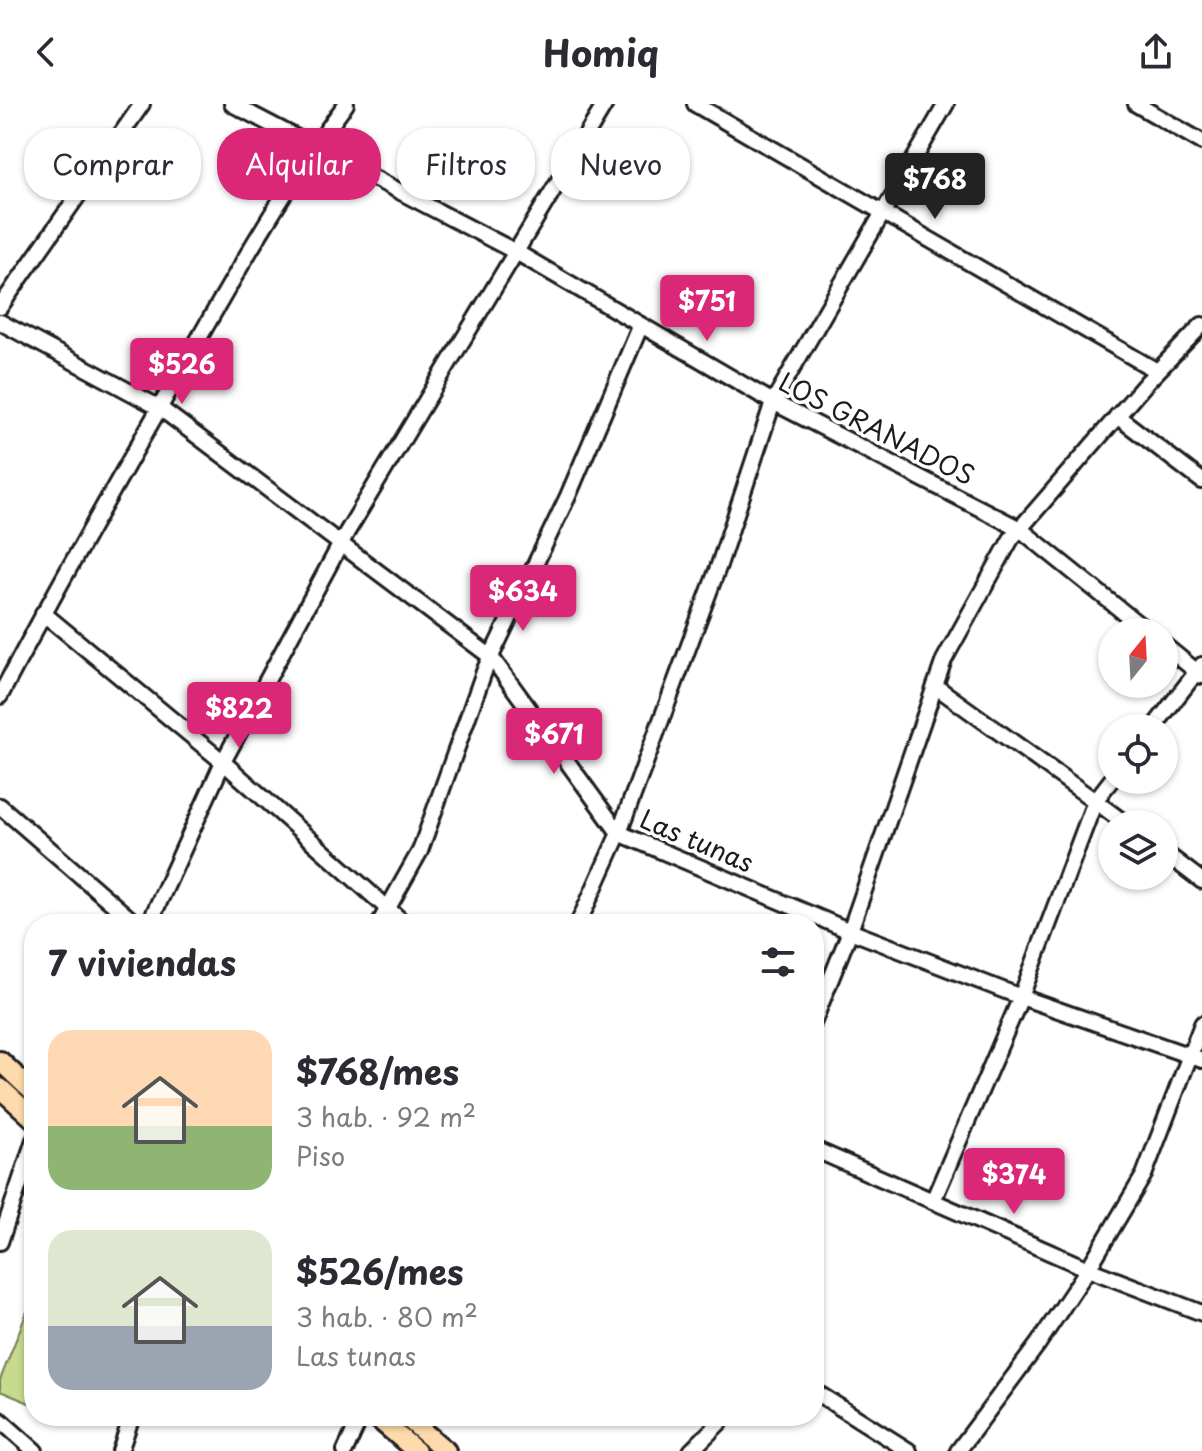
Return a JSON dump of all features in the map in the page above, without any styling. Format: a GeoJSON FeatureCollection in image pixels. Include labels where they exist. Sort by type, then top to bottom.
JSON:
{"type":"FeatureCollection","features":[{"type":"Feature","properties":{"kind":"main road"},"geometry":{"type":"LineString","coordinates":[[0,1061],[24,1084]]}},
{"type":"Feature","properties":{"kind":"main road"},"geometry":{"type":"LineString","coordinates":[[0,1088],[24,1110]]}},
{"type":"Feature","properties":{"kind":"main road"},"geometry":{"type":"LineString","coordinates":[[387,1426],[416,1451]]}},
{"type":"Feature","properties":{"kind":"main road"},"geometry":{"type":"LineString","coordinates":[[417,1426],[446,1451]]}},
{"type":"Feature","properties":{"kind":"street"},"geometry":{"type":"LineString","coordinates":[[0,307],[142,104]]}},
{"type":"Feature","properties":{"kind":"street","name":"LOS GRANADOS"},"geometry":{"type":"LineString","coordinates":[[232,104],[276,128]]}},
{"type":"Feature","properties":{"kind":"street"},"geometry":{"type":"LineString","coordinates":[[328,128],[346,104]]}},
{"type":"Feature","properties":{"kind":"street"},"geometry":{"type":"LineString","coordinates":[[154,914],[223,762],[340,544],[605,104]]}},
{"type":"Feature","properties":{"kind":"street"},"geometry":{"type":"LineString","coordinates":[[695,104],[1157,371]]}},
{"type":"Feature","properties":{"kind":"street"},"geometry":{"type":"LineString","coordinates":[[583,914],[619,833],[719,565],[773,402],[946,104]]}},
{"type":"Feature","properties":{"kind":"street"},"geometry":{"type":"LineString","coordinates":[[1136,104],[1202,142]]}},
{"type":"Feature","properties":{"kind":"street","name":"LOS GRANADOS"},"geometry":{"type":"LineString","coordinates":[[381,183],[516,252],[773,402],[1020,529],[1131,618]]}},
{"type":"Feature","properties":{"kind":"street"},"geometry":{"type":"LineString","coordinates":[[0,696],[43,613],[281,200]]}},
{"type":"Feature","properties":{"kind":"street","name":"Las tunas"},"geometry":{"type":"LineString","coordinates":[[0,322],[160,408],[491,657],[619,833],[810,914]]}},
{"type":"Feature","properties":{"kind":"street"},"geometry":{"type":"LineString","coordinates":[[824,996],[850,931],[944,660],[1011,539],[1157,371],[1202,325]]}},
{"type":"Feature","properties":{"kind":"street"},"geometry":{"type":"LineString","coordinates":[[384,914],[420,851],[491,657],[568,496],[640,327]]}},
{"type":"Feature","properties":{"kind":"street"},"geometry":{"type":"LineString","coordinates":[[1117,416],[1202,481]]}},
{"type":"Feature","properties":{"kind":"street"},"geometry":{"type":"LineString","coordinates":[[43,613],[223,762],[393,914]]}},
{"type":"Feature","properties":{"kind":"street"},"geometry":{"type":"LineString","coordinates":[[1165,714],[1200,671],[1178,655]]}},
{"type":"Feature","properties":{"kind":"street"},"geometry":{"type":"LineString","coordinates":[[935,686],[1107,810]]}},
{"type":"Feature","properties":{"kind":"street"},"geometry":{"type":"LineString","coordinates":[[933,1201],[1021,997],[1095,801],[1100,794]]}},
{"type":"Feature","properties":{"kind":"street"},"geometry":{"type":"LineString","coordinates":[[0,806],[124,914]]}},
{"type":"Feature","properties":{"kind":"street"},"geometry":{"type":"LineString","coordinates":[[1178,863],[1202,881]]}},
{"type":"Feature","properties":{"kind":"street","name":"Las tunas"},"geometry":{"type":"LineString","coordinates":[[824,920],[1021,997],[1195,1058]]}},
{"type":"Feature","properties":{"kind":"street"},"geometry":{"type":"LineString","coordinates":[[958,1451],[1038,1344],[1088,1269],[1144,1175],[1195,1058],[1202,1024]]}},
{"type":"Feature","properties":{"kind":"street"},"geometry":{"type":"LineString","coordinates":[[824,1153],[1088,1269],[1202,1313]]}},
{"type":"Feature","properties":{"kind":"street"},"geometry":{"type":"LineString","coordinates":[[0,1242],[24,1170]]}},
{"type":"Feature","properties":{"kind":"street"},"geometry":{"type":"LineString","coordinates":[[824,1397],[909,1451]]}},
{"type":"Feature","properties":{"kind":"street"},"geometry":{"type":"LineString","coordinates":[[0,1420],[35,1451]]}},
{"type":"Feature","properties":{"kind":"street"},"geometry":{"type":"LineString","coordinates":[[120,1451],[129,1426]]}},
{"type":"Feature","properties":{"kind":"street"},"geometry":{"type":"LineString","coordinates":[[345,1451],[356,1426]]}},
{"type":"Feature","properties":{"kind":"street"},"geometry":{"type":"LineString","coordinates":[[691,1451],[716,1426]]}},
{"type":"Feature","properties":{"kind":"green space"},"geometry":{"type":"Polygon","coordinates":[[[24,1319],[24,1401],[0,1391],[0,1380],[24,1319]]]}}]}
